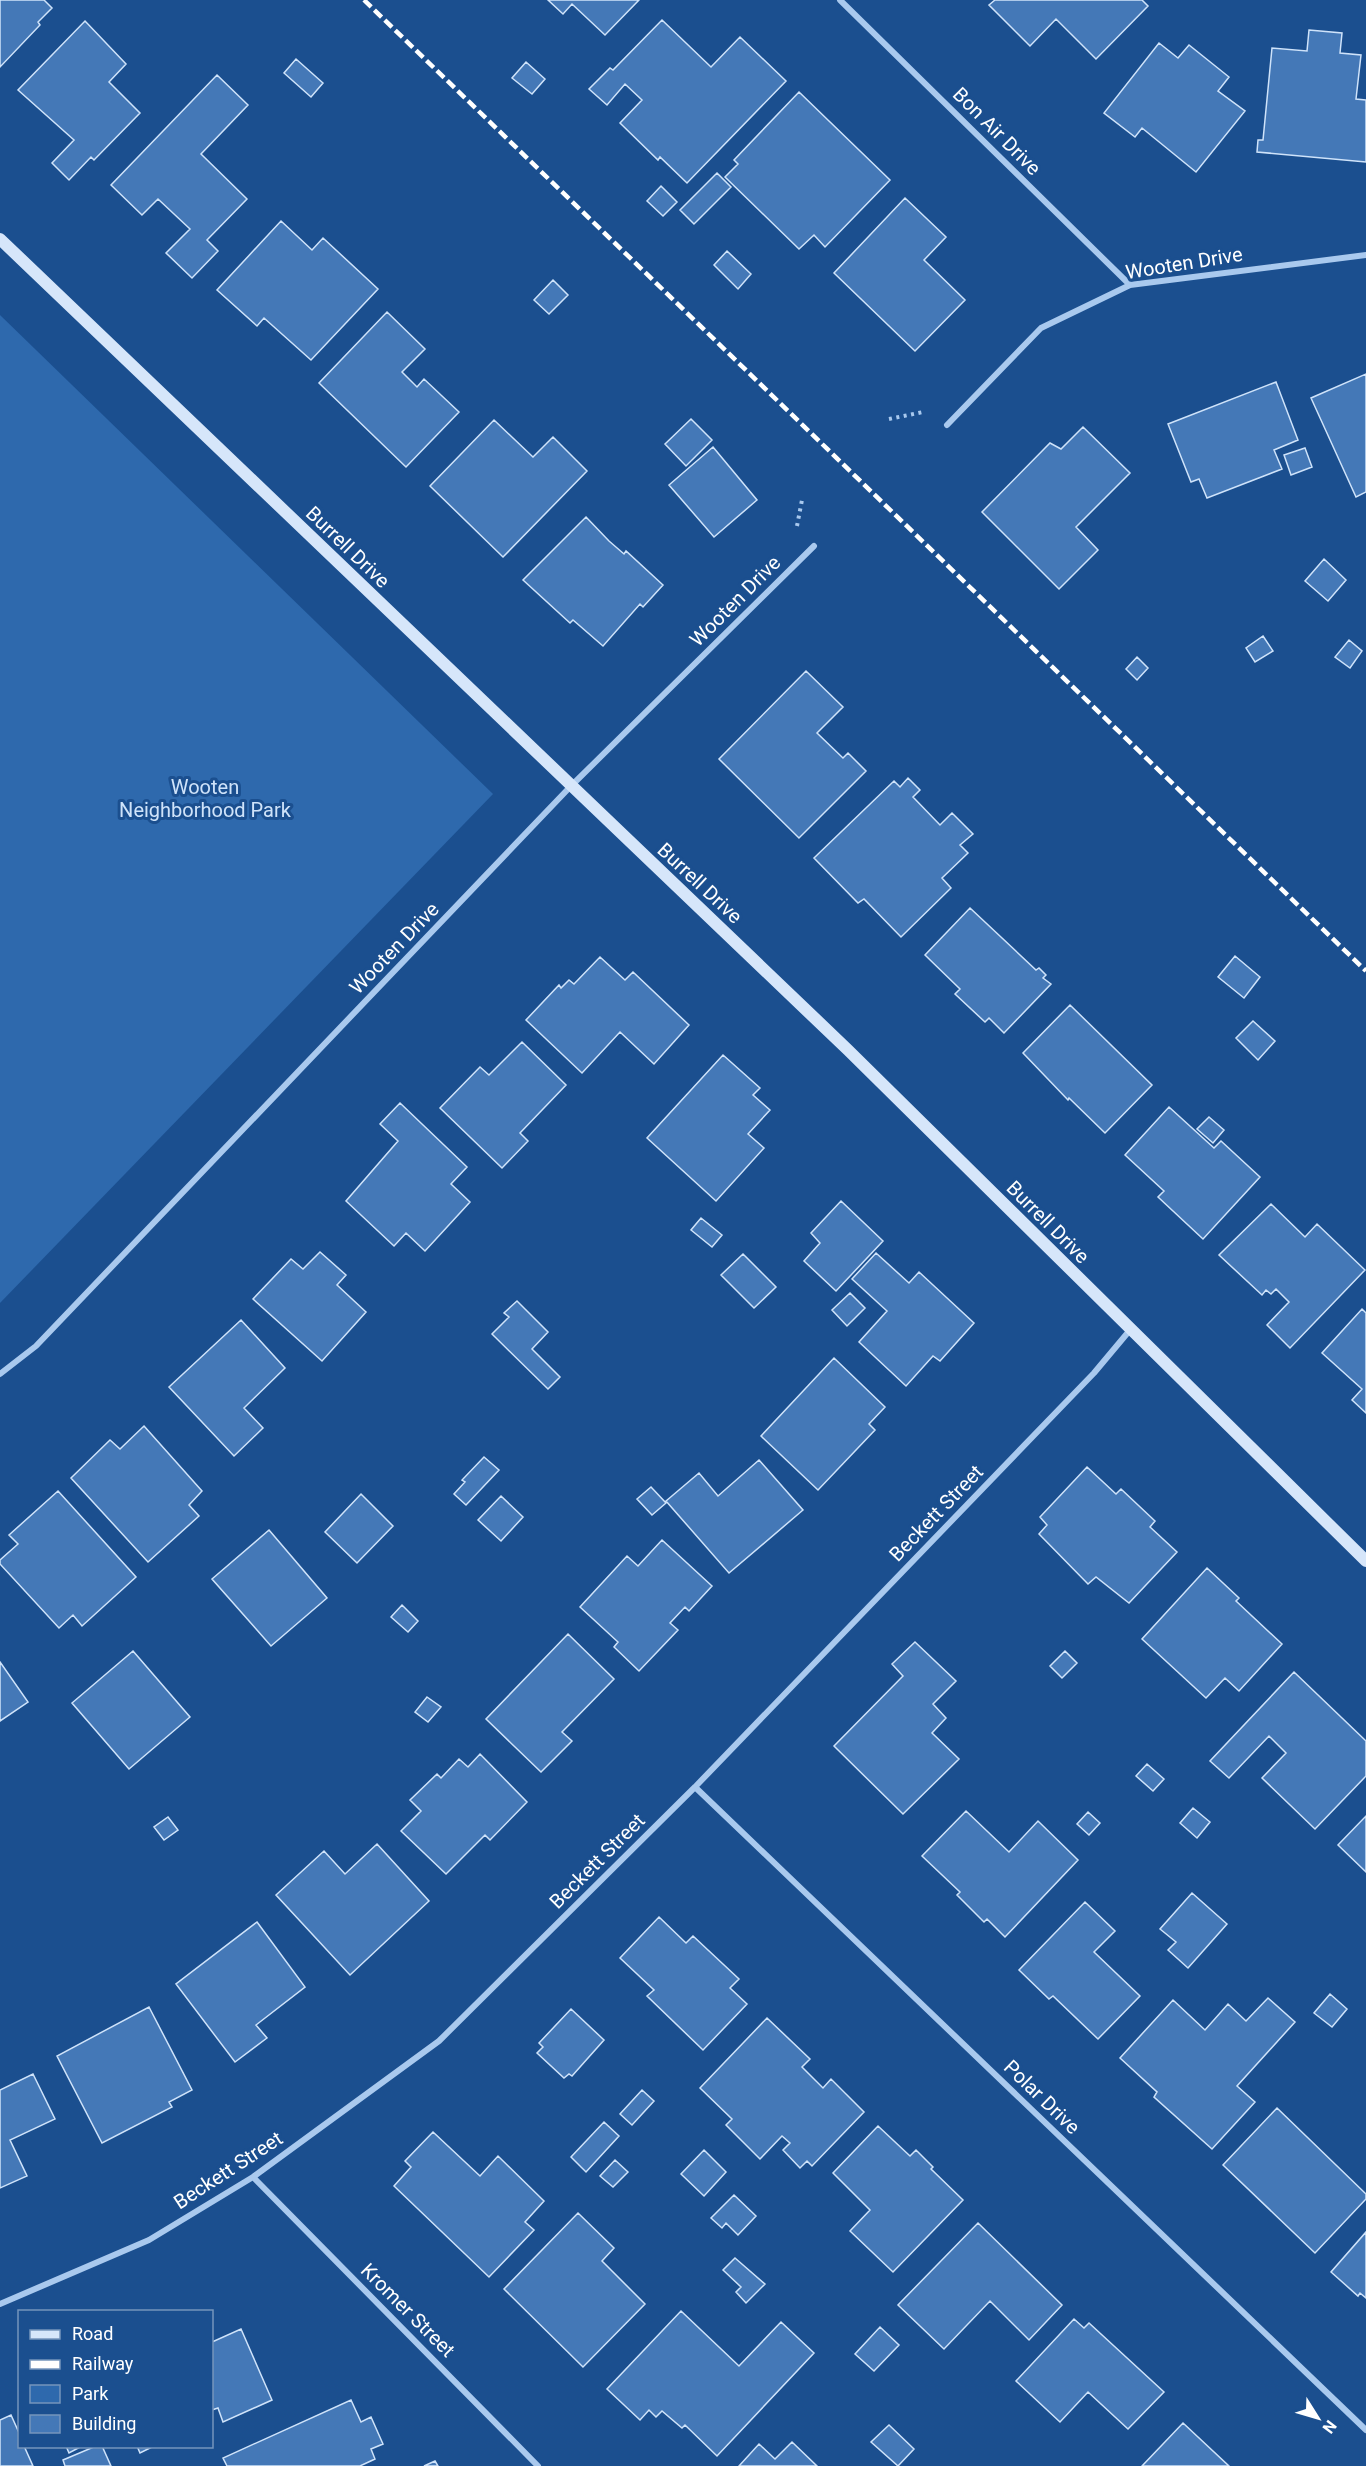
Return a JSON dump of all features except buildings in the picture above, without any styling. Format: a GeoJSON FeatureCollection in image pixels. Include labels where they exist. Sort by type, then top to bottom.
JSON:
{"type":"FeatureCollection","features":[{"type":"Feature","properties":{"kind":"street","name":"Bon Air Drive"},"geometry":{"type":"LineString","coordinates":[[840,0],[1130,285]]}},
{"type":"Feature","properties":{"kind":"street","name":"Burrell Drive"},"geometry":{"type":"LineString","coordinates":[[0,239],[570,787],[848,1050],[1366,1561]]}},
{"type":"Feature","properties":{"kind":"street","name":"Wooten Drive"},"geometry":{"type":"LineString","coordinates":[[947,425],[1041,328],[1130,285],[1366,255]]}},
{"type":"Feature","properties":{"kind":"street","name":"Wooten Drive"},"geometry":{"type":"LineString","coordinates":[[0,1374],[36,1347],[570,787],[814,546]]}},
{"type":"Feature","properties":{"kind":"street","name":"Beckett Street"},"geometry":{"type":"LineString","coordinates":[[0,2304],[149,2240],[253,2177],[439,2041],[695,1787],[1094,1373],[1130,1330]]}},
{"type":"Feature","properties":{"kind":"street","name":"Polar Drive"},"geometry":{"type":"LineString","coordinates":[[695,1787],[1366,2430]]}},
{"type":"Feature","properties":{"kind":"street","name":"Kromer Street"},"geometry":{"type":"LineString","coordinates":[[253,2177],[538,2466]]}},
{"type":"Feature","properties":{"kind":"green space","name":"Wooten Neighborhood Park"},"geometry":{"type":"Polygon","coordinates":[[[0,315],[493,794],[0,1303],[0,315]]]}},
{"type":"Feature","properties":{"kind":"railway"},"geometry":{"type":"LineString","coordinates":[[364,0],[1366,971]]}}]}
